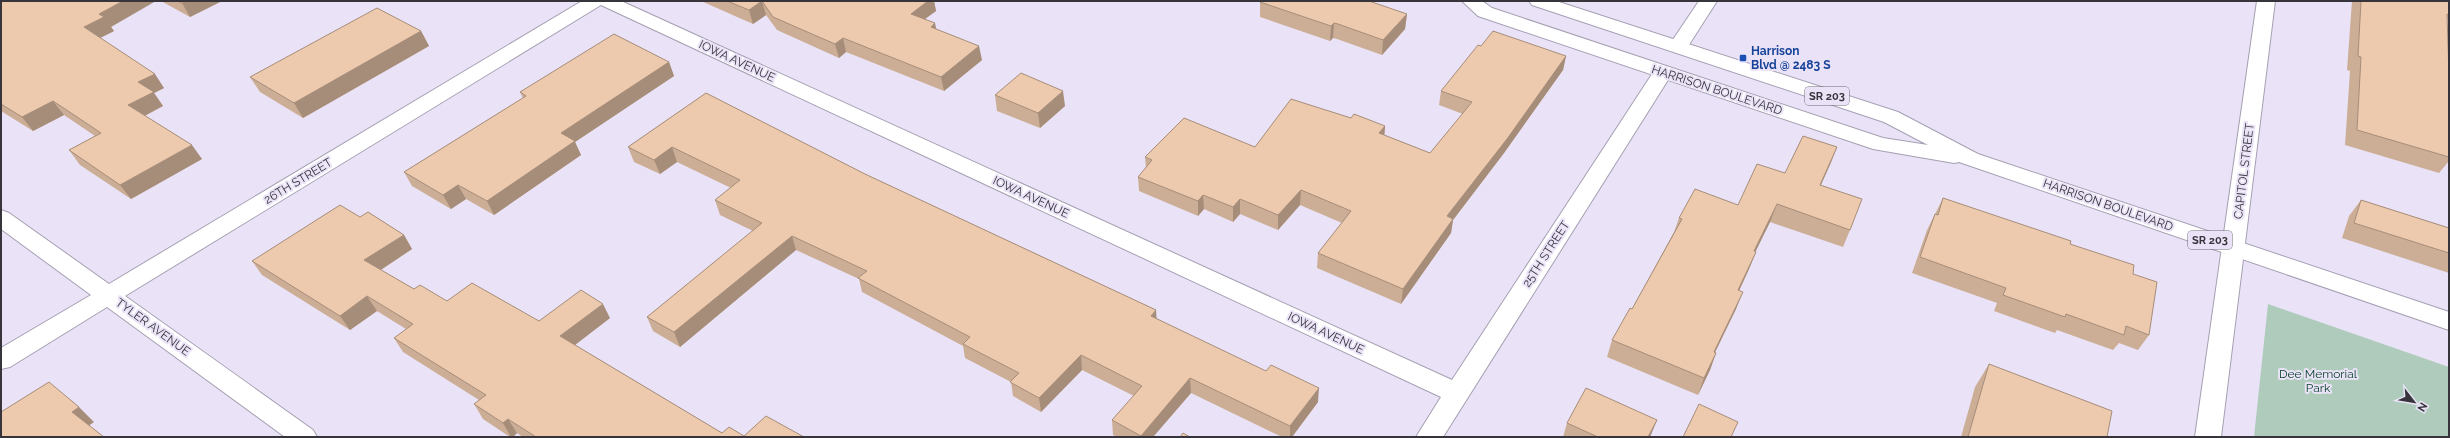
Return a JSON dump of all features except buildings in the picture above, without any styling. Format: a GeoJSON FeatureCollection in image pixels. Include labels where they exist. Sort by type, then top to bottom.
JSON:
{"type":"FeatureCollection","features":[{"type":"Feature","properties":{"kind":"street","name":"26TH STREET"},"geometry":{"type":"LineString","coordinates":[[1,360],[595,1]]}},
{"type":"Feature","properties":{"kind":"street","name":"IOWA AVENUE"},"geometry":{"type":"LineString","coordinates":[[606,1],[1457,393]]}},
{"type":"Feature","properties":{"kind":"street","name":"HARRISON BOULEVARD"},"geometry":{"type":"LineString","coordinates":[[1471,1],[1485,12],[1880,144],[1971,159]]}},
{"type":"Feature","properties":{"kind":"street"},"geometry":{"type":"LineString","coordinates":[[1499,1],[1642,47],[1678,47],[1708,1]]}},
{"type":"Feature","properties":{"kind":"street","name":"HARRISON BOULEVARD"},"geometry":{"type":"LineString","coordinates":[[1538,1],[1891,117],[1971,159],[2449,320]]}},
{"type":"Feature","properties":{"kind":"street","name":"CAPITOL STREET"},"geometry":{"type":"LineString","coordinates":[[2208,437],[2266,1]]}},
{"type":"Feature","properties":{"kind":"street","name":"25TH STREET"},"geometry":{"type":"LineString","coordinates":[[1429,437],[1663,72]]}},
{"type":"Feature","properties":{"kind":"street","name":"TYLER AVENUE"},"geometry":{"type":"LineString","coordinates":[[1,218],[304,437]]}},
{"type":"Feature","properties":{"kind":"green space","name":"Dee Memorial Park"},"geometry":{"type":"Polygon","coordinates":[[[2268,304],[2449,367],[2449,437],[2254,437],[2268,304]]]}},
{"type":"Feature","properties":{"kind":"place","name":"Harrison Blvd @ 2483 S"},"geometry":{"type":"Point","coordinates":[1743,58]}}]}
